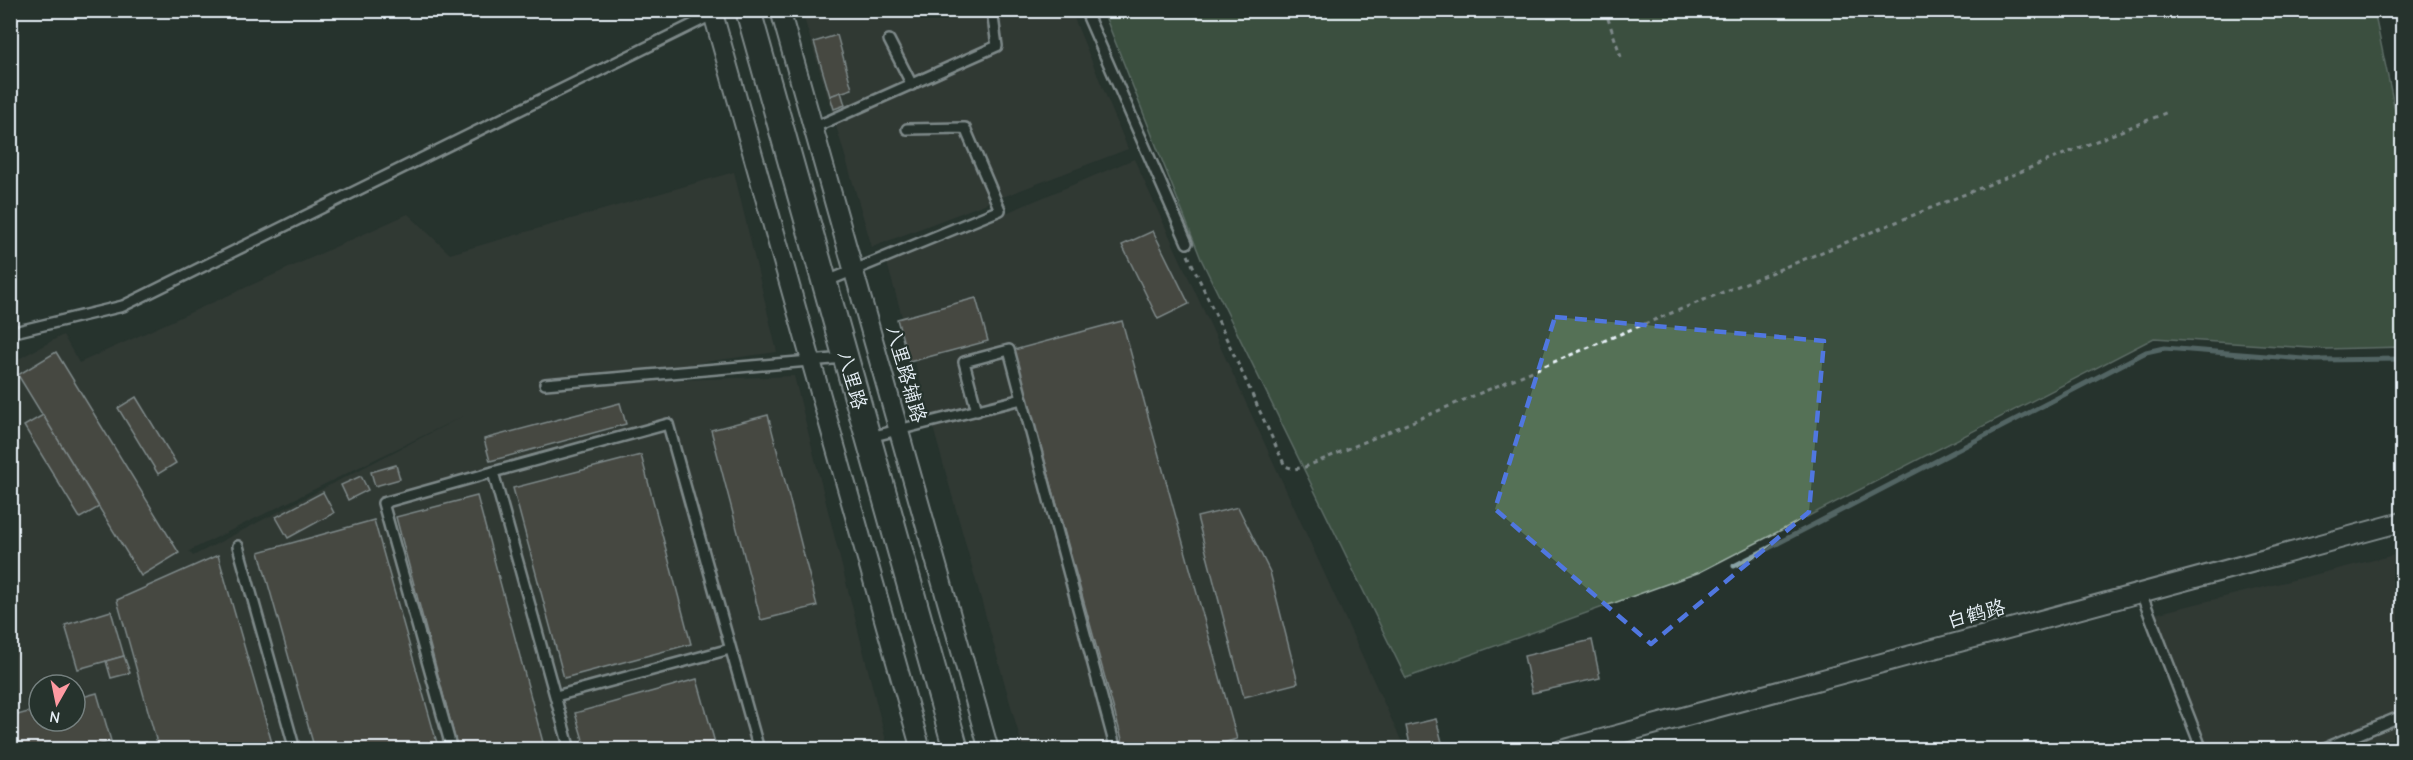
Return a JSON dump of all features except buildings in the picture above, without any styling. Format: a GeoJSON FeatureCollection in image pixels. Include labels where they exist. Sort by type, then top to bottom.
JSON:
{"type":"FeatureCollection","features":[{"type":"Feature","properties":{"kind":"main road","name":"八里路"},"geometry":{"type":"LineString","coordinates":[[748,10],[956,750]]}},
{"type":"Feature","properties":{"kind":"street","name":"八里路辅路"},"geometry":{"type":"LineString","coordinates":[[780,10],[989,750]]}},
{"type":"Feature","properties":{"kind":"street"},"geometry":{"type":"LineString","coordinates":[[716,12],[811,362],[921,750]]}},
{"type":"Feature","properties":{"kind":"street","name":"白鹤路"},"geometry":{"type":"LineString","coordinates":[[1561,750],[2403,522]]}},
{"type":"Feature","properties":{"kind":"lane"},"geometry":{"type":"LineString","coordinates":[[813,128],[997,46],[992,10]]}},
{"type":"Feature","properties":{"kind":"lane"},"geometry":{"type":"LineString","coordinates":[[1085,10],[1187,243]]}},
{"type":"Feature","properties":{"kind":"lane"},"geometry":{"type":"LineString","coordinates":[[10,333],[123,306],[716,12]]}},
{"type":"Feature","properties":{"kind":"lane"},"geometry":{"type":"LineString","coordinates":[[889,40],[912,85]]}},
{"type":"Feature","properties":{"kind":"lane"},"geometry":{"type":"LineString","coordinates":[[825,282],[1000,210],[965,128],[908,129]]}},
{"type":"Feature","properties":{"kind":"lane"},"geometry":{"type":"LineString","coordinates":[[977,411],[964,362],[1009,350],[1116,750]]}},
{"type":"Feature","properties":{"kind":"lane"},"geometry":{"type":"LineString","coordinates":[[545,384],[846,358]]}},
{"type":"Feature","properties":{"kind":"lane"},"geometry":{"type":"LineString","coordinates":[[868,437],[1022,399]]}},
{"type":"Feature","properties":{"kind":"lane"},"geometry":{"type":"LineString","coordinates":[[452,750],[383,503],[668,424],[759,750]]}},
{"type":"Feature","properties":{"kind":"lane"},"geometry":{"type":"LineString","coordinates":[[493,472],[570,750]]}},
{"type":"Feature","properties":{"kind":"lane"},"geometry":{"type":"LineString","coordinates":[[238,546],[295,750]]}},
{"type":"Feature","properties":{"kind":"lane"},"geometry":{"type":"LineString","coordinates":[[2141,592],[2202,750]]}},
{"type":"Feature","properties":{"kind":"lane"},"geometry":{"type":"LineString","coordinates":[[556,696],[730,649]]}},
{"type":"Feature","properties":{"kind":"lane"},"geometry":{"type":"LineString","coordinates":[[2320,750],[2403,717]]}},
{"type":"Feature","properties":{"kind":"path"},"geometry":{"type":"LineString","coordinates":[[1605,10],[1621,57]]}},
{"type":"Feature","properties":{"kind":"path"},"geometry":{"type":"LineString","coordinates":[[1187,243],[1188,257],[1285,466],[1294,469],[1305,467],[1636,327],[2168,112]]}},
{"type":"Feature","properties":{"kind":"highlighted area"},"geometry":{"type":"Polygon","coordinates":[[[1555,317],[1824,341],[1809,512],[1651,644],[1495,509],[1555,317]]]}},
{"type":"Feature","properties":{"kind":"shaded area"},"geometry":{"type":"Polygon","coordinates":[[[802,11],[1071,11],[1128,149],[872,247],[802,11]]]}},
{"type":"Feature","properties":{"kind":"shaded area"},"geometry":{"type":"Polygon","coordinates":[[[1134,159],[1405,749],[1023,749],[887,263],[1134,159]]]}},
{"type":"Feature","properties":{"kind":"shaded area"},"geometry":{"type":"Polygon","coordinates":[[[734,172],[777,352],[540,385],[794,376],[888,749],[11,750],[11,363],[63,335],[79,363],[408,214],[450,254],[734,172]],[[465,415],[189,551],[193,556],[465,415]]]}},
{"type":"Feature","properties":{"kind":"shaded area"},"geometry":{"type":"Polygon","coordinates":[[[2402,553],[2402,749],[2196,749],[2143,617],[2402,553]]]}},
{"type":"Feature","properties":{"kind":"green space"},"geometry":{"type":"Polygon","coordinates":[[[1103,11],[2374,11],[2402,143],[2402,347],[2326,349],[2154,338],[1700,572],[1406,678],[1201,259],[1103,11]]]}},
{"type":"Feature","properties":{"kind":"waterway"},"geometry":{"type":"LineString","coordinates":[[1734,566],[2146,352],[2164,348],[2316,360],[2402,359]]}}]}
